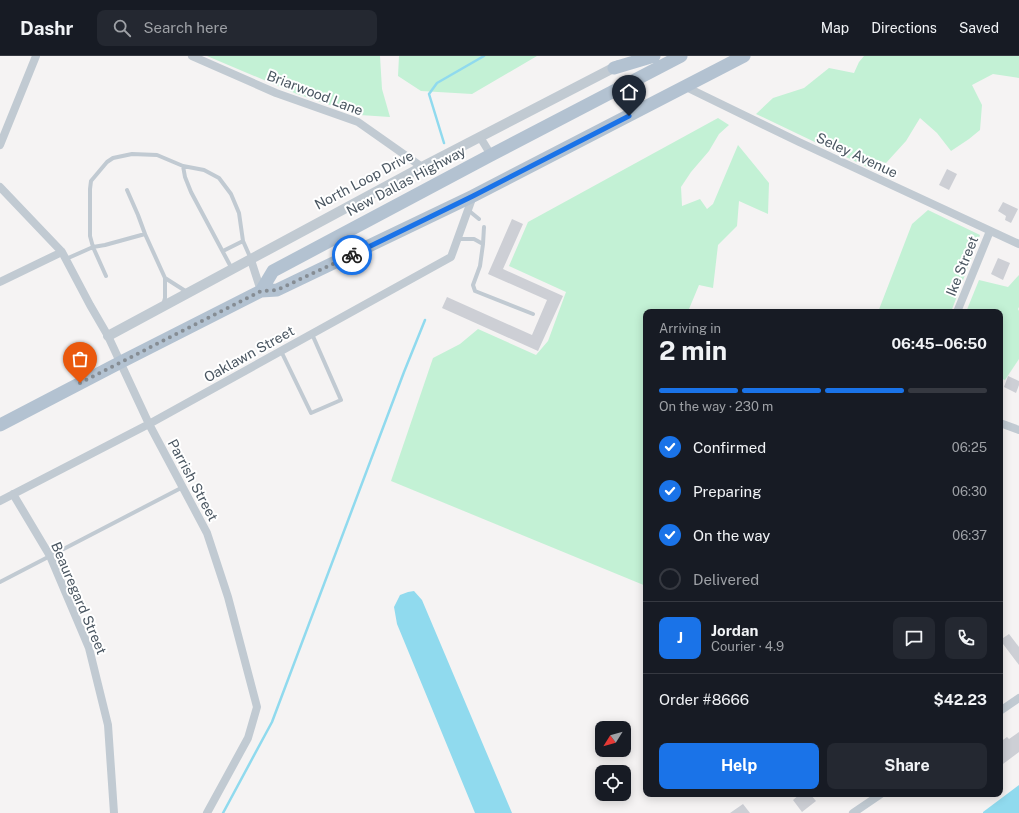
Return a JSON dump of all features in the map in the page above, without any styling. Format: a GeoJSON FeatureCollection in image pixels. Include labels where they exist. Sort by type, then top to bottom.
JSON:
{"type":"FeatureCollection","features":[{"type":"Feature","properties":{"kind":"main road"},"geometry":{"type":"LineString","coordinates":[[614,68],[654,56]]}},
{"type":"Feature","properties":{"kind":"main road","name":"New Dallas Highway"},"geometry":{"type":"LineString","coordinates":[[261,291],[273,271],[681,56]]}},
{"type":"Feature","properties":{"kind":"main road"},"geometry":{"type":"LineString","coordinates":[[0,425],[120,362],[261,291],[277,290],[473,196],[744,56]]}},
{"type":"Feature","properties":{"kind":"street"},"geometry":{"type":"LineString","coordinates":[[0,145],[36,56]]}},
{"type":"Feature","properties":{"kind":"street","name":"Briarwood Lane"},"geometry":{"type":"LineString","coordinates":[[192,56],[276,93],[358,122],[422,167]]}},
{"type":"Feature","properties":{"kind":"street","name":"North Loop Drive"},"geometry":{"type":"LineString","coordinates":[[108,336],[422,167],[637,56]]}},
{"type":"Feature","properties":{"kind":"street","name":"Seley Avenue"},"geometry":{"type":"LineString","coordinates":[[686,87],[799,142],[1019,244]]}},
{"type":"Feature","properties":{"kind":"street"},"geometry":{"type":"LineString","coordinates":[[480,137],[491,155]]}},
{"type":"Feature","properties":{"kind":"street","name":"Parrish Street"},"geometry":{"type":"LineString","coordinates":[[0,188],[64,255],[108,336],[149,424],[207,533],[228,597],[257,707],[248,738],[207,813]]}},
{"type":"Feature","properties":{"kind":"street","name":"Oaklawn Street"},"geometry":{"type":"LineString","coordinates":[[0,500],[149,424],[451,257],[473,196]]}},
{"type":"Feature","properties":{"kind":"street","name":"Ike Street"},"geometry":{"type":"LineString","coordinates":[[959,309],[990,231]]}},
{"type":"Feature","properties":{"kind":"street"},"geometry":{"type":"LineString","coordinates":[[0,282],[64,255]]}},
{"type":"Feature","properties":{"kind":"street"},"geometry":{"type":"LineString","coordinates":[[251,260],[261,291]]}},
{"type":"Feature","properties":{"kind":"street"},"geometry":{"type":"LineString","coordinates":[[1003,424],[1019,430]]}},
{"type":"Feature","properties":{"kind":"street","name":"Beauregard Street"},"geometry":{"type":"LineString","coordinates":[[13,494],[50,556],[89,648],[108,726],[114,813]]}},
{"type":"Feature","properties":{"kind":"street"},"geometry":{"type":"LineString","coordinates":[[1003,709],[1019,698]]}},
{"type":"Feature","properties":{"kind":"street"},"geometry":{"type":"LineString","coordinates":[[853,813],[877,797]]}},
{"type":"Feature","properties":{"kind":"lane"},"geometry":{"type":"LineString","coordinates":[[106,276],[93,247],[90,236],[91,181],[107,162],[114,158],[132,154],[157,155],[183,166],[204,170],[219,178],[231,194],[239,213],[243,241],[251,260]]}},
{"type":"Feature","properties":{"kind":"lane"},"geometry":{"type":"LineString","coordinates":[[183,166],[191,192],[232,269]]}},
{"type":"Feature","properties":{"kind":"lane"},"geometry":{"type":"LineString","coordinates":[[127,190],[165,278],[165,298],[163,307]]}},
{"type":"Feature","properties":{"kind":"lane"},"geometry":{"type":"LineString","coordinates":[[468,210],[479,219]]}},
{"type":"Feature","properties":{"kind":"lane"},"geometry":{"type":"LineString","coordinates":[[484,227],[480,266],[473,285],[475,291],[532,314]]}},
{"type":"Feature","properties":{"kind":"lane"},"geometry":{"type":"LineString","coordinates":[[64,255],[145,234]]}},
{"type":"Feature","properties":{"kind":"lane"},"geometry":{"type":"LineString","coordinates":[[458,239],[474,239],[483,244]]}},
{"type":"Feature","properties":{"kind":"lane"},"geometry":{"type":"LineString","coordinates":[[223,251],[243,241]]}},
{"type":"Feature","properties":{"kind":"lane"},"geometry":{"type":"LineString","coordinates":[[165,278],[189,293]]}},
{"type":"Feature","properties":{"kind":"lane"},"geometry":{"type":"LineString","coordinates":[[281,351],[311,413],[341,400],[312,334]]}},
{"type":"Feature","properties":{"kind":"lane"},"geometry":{"type":"LineString","coordinates":[[0,582],[183,487]]}},
{"type":"Feature","properties":{"kind":"green space"},"geometry":{"type":"Polygon","coordinates":[[[207,56],[380,56],[382,89],[390,117],[360,115],[297,94],[207,56]]]}},
{"type":"Feature","properties":{"kind":"green space"},"geometry":{"type":"Polygon","coordinates":[[[399,56],[537,56],[472,94],[421,91],[398,76],[399,56]]]}},
{"type":"Feature","properties":{"kind":"green space"},"geometry":{"type":"Polygon","coordinates":[[[864,56],[1019,56],[1019,78],[993,74],[972,85],[982,105],[980,130],[951,151],[937,133],[920,118],[906,141],[886,163],[877,160],[869,168],[756,114],[773,98],[804,88],[829,68],[854,73],[859,62],[864,56]]]}},
{"type":"Feature","properties":{"kind":"green space"},"geometry":{"type":"Polygon","coordinates":[[[718,118],[729,125],[719,134],[709,151],[691,172],[681,187],[682,206],[700,199],[707,209],[713,204],[738,145],[769,183],[768,214],[739,201],[737,226],[718,245],[713,288],[699,285],[689,309],[643,309],[643,585],[391,481],[433,358],[460,344],[478,329],[536,355],[548,341],[566,292],[509,266],[528,222],[718,118]]]}},
{"type":"Feature","properties":{"kind":"green space"},"geometry":{"type":"Polygon","coordinates":[[[928,210],[980,235],[952,309],[879,309],[912,224],[928,210]]]}},
{"type":"Feature","properties":{"kind":"green space"},"geometry":{"type":"Polygon","coordinates":[[[1019,275],[1019,359],[1005,380],[1003,379],[1003,309],[967,309],[979,280],[1008,287],[1019,275]]]}},
{"type":"Feature","properties":{"kind":"water"},"geometry":{"type":"Polygon","coordinates":[[[414,591],[422,600],[512,813],[475,813],[397,624],[394,607],[400,595],[414,591]]]}},
{"type":"Feature","properties":{"kind":"water"},"geometry":{"type":"Polygon","coordinates":[[[1019,785],[1019,813],[983,813],[983,812],[1019,785]]]}},
{"type":"Feature","properties":{"kind":"building"},"geometry":{"type":"Polygon","coordinates":[[[947,169],[957,174],[949,190],[939,185],[947,169]]]}},
{"type":"Feature","properties":{"kind":"building"},"geometry":{"type":"Polygon","coordinates":[[[1003,202],[1018,209],[1011,223],[1005,220],[1006,216],[998,211],[1003,202]]]}},
{"type":"Feature","properties":{"kind":"building"},"geometry":{"type":"Polygon","coordinates":[[[512,219],[523,224],[503,269],[563,296],[538,351],[442,308],[447,297],[532,335],[547,300],[488,274],[512,219]]]}},
{"type":"Feature","properties":{"kind":"building"},"geometry":{"type":"Polygon","coordinates":[[[998,258],[1010,263],[1003,280],[991,274],[998,258]]]}},
{"type":"Feature","properties":{"kind":"building"},"geometry":{"type":"Polygon","coordinates":[[[1008,376],[1019,381],[1016,393],[1004,387],[1008,376]]]}},
{"type":"Feature","properties":{"kind":"building"},"geometry":{"type":"Polygon","coordinates":[[[1009,634],[1019,647],[1019,665],[1003,644],[1003,638],[1009,634]]]}},
{"type":"Feature","properties":{"kind":"building"},"geometry":{"type":"Polygon","coordinates":[[[1019,732],[1019,752],[1003,764],[1003,740],[1007,737],[1009,739],[1019,732]]]}},
{"type":"Feature","properties":{"kind":"building"},"geometry":{"type":"Polygon","coordinates":[[[796,797],[813,797],[816,801],[802,812],[793,800],[796,797]]]}},
{"type":"Feature","properties":{"kind":"building"},"geometry":{"type":"Polygon","coordinates":[[[743,804],[750,813],[730,813],[743,804]]]}},
{"type":"Feature","properties":{"kind":"waterway"},"geometry":{"type":"LineString","coordinates":[[444,143],[429,94],[437,83],[484,56]]}},
{"type":"Feature","properties":{"kind":"waterway"},"geometry":{"type":"LineString","coordinates":[[223,813],[272,722],[425,320]]}},
{"type":"Feature","properties":{"kind":"way so far"},"geometry":{"type":"LineString","coordinates":[[80,383],[261,291],[277,290],[352,255]]}},
{"type":"Feature","properties":{"kind":"route"},"geometry":{"type":"LineString","coordinates":[[352,255],[473,196],[629,116]]}}]}
